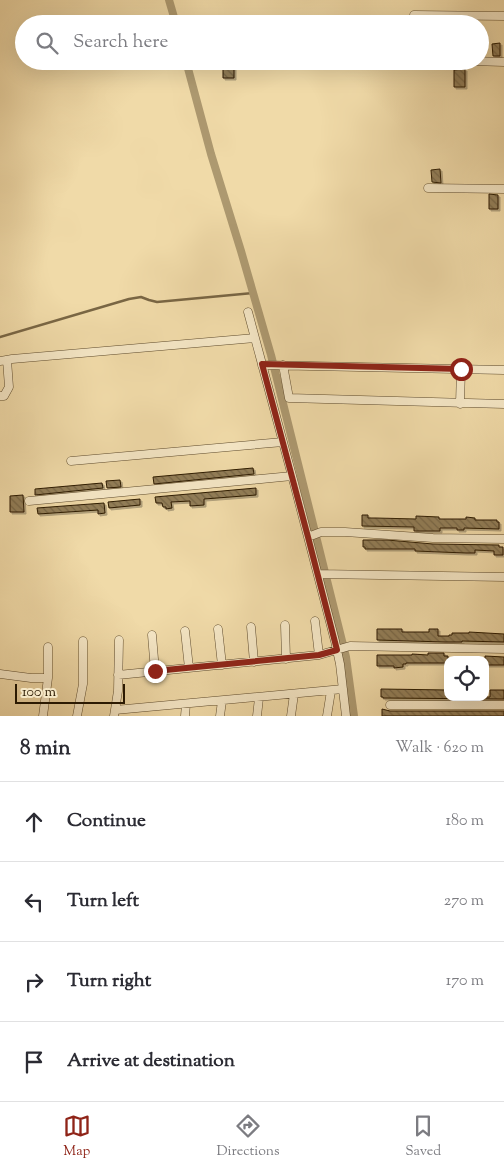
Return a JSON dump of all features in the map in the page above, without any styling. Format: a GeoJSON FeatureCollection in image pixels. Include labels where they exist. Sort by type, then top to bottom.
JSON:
{"type":"FeatureCollection","features":[{"type":"Feature","properties":{"kind":"street"},"geometry":{"type":"LineString","coordinates":[[489,16],[504,16]]}},
{"type":"Feature","properties":{"kind":"street"},"geometry":{"type":"LineString","coordinates":[[489,62],[504,62]]}},
{"type":"Feature","properties":{"kind":"street"},"geometry":{"type":"LineString","coordinates":[[428,188],[504,190]]}},
{"type":"Feature","properties":{"kind":"street"},"geometry":{"type":"LineString","coordinates":[[248,312],[264,364],[337,650],[346,716]]}},
{"type":"Feature","properties":{"kind":"street"},"geometry":{"type":"LineString","coordinates":[[0,396],[4,396],[9,387],[3,361],[12,358],[255,338]]}},
{"type":"Feature","properties":{"kind":"street"},"geometry":{"type":"LineString","coordinates":[[264,364],[504,370]]}},
{"type":"Feature","properties":{"kind":"street"},"geometry":{"type":"LineString","coordinates":[[281,365],[289,398],[504,404]]}},
{"type":"Feature","properties":{"kind":"street"},"geometry":{"type":"LineString","coordinates":[[460,404],[461,369]]}},
{"type":"Feature","properties":{"kind":"street"},"geometry":{"type":"LineString","coordinates":[[71,461],[283,442]]}},
{"type":"Feature","properties":{"kind":"street"},"geometry":{"type":"LineString","coordinates":[[29,500],[292,476]]}},
{"type":"Feature","properties":{"kind":"street"},"geometry":{"type":"LineString","coordinates":[[309,537],[321,532],[345,532],[433,538],[504,539]]}},
{"type":"Feature","properties":{"kind":"street"},"geometry":{"type":"LineString","coordinates":[[318,574],[504,576]]}},
{"type":"Feature","properties":{"kind":"street"},"geometry":{"type":"LineString","coordinates":[[315,621],[319,655]]}},
{"type":"Feature","properties":{"kind":"street"},"geometry":{"type":"LineString","coordinates":[[285,625],[286,658]]}},
{"type":"Feature","properties":{"kind":"street"},"geometry":{"type":"LineString","coordinates":[[251,626],[254,662]]}},
{"type":"Feature","properties":{"kind":"street"},"geometry":{"type":"LineString","coordinates":[[218,629],[222,665]]}},
{"type":"Feature","properties":{"kind":"street"},"geometry":{"type":"LineString","coordinates":[[185,631],[188,668]]}},
{"type":"Feature","properties":{"kind":"street"},"geometry":{"type":"LineString","coordinates":[[152,635],[155,671]]}},
{"type":"Feature","properties":{"kind":"street"},"geometry":{"type":"LineString","coordinates":[[119,640],[118,691],[114,713],[150,707],[343,690]]}},
{"type":"Feature","properties":{"kind":"street"},"geometry":{"type":"LineString","coordinates":[[78,716],[83,684],[83,641]]}},
{"type":"Feature","properties":{"kind":"street"},"geometry":{"type":"LineString","coordinates":[[118,674],[319,655],[350,646],[504,649]]}},
{"type":"Feature","properties":{"kind":"street"},"geometry":{"type":"LineString","coordinates":[[43,716],[48,678],[48,647]]}},
{"type":"Feature","properties":{"kind":"street"},"geometry":{"type":"LineString","coordinates":[[0,674],[48,678]]}},
{"type":"Feature","properties":{"kind":"street"},"geometry":{"type":"LineString","coordinates":[[327,716],[330,691]]}},
{"type":"Feature","properties":{"kind":"street"},"geometry":{"type":"LineString","coordinates":[[291,716],[294,694]]}},
{"type":"Feature","properties":{"kind":"street"},"geometry":{"type":"LineString","coordinates":[[257,716],[259,698]]}},
{"type":"Feature","properties":{"kind":"street"},"geometry":{"type":"LineString","coordinates":[[220,716],[222,701]]}},
{"type":"Feature","properties":{"kind":"street"},"geometry":{"type":"LineString","coordinates":[[184,716],[186,704]]}},
{"type":"Feature","properties":{"kind":"street"},"geometry":{"type":"LineString","coordinates":[[390,705],[504,705]]}},
{"type":"Feature","properties":{"kind":"street"},"geometry":{"type":"LineString","coordinates":[[149,716],[150,707]]}},
{"type":"Feature","properties":{"kind":"building"},"geometry":{"type":"Polygon","coordinates":[[[500,43],[500,56],[493,56],[492,44],[500,43]]]}},
{"type":"Feature","properties":{"kind":"building"},"geometry":{"type":"Polygon","coordinates":[[[223,70],[234,70],[234,78],[223,78],[223,70]]]}},
{"type":"Feature","properties":{"kind":"building"},"geometry":{"type":"Polygon","coordinates":[[[454,70],[465,70],[465,87],[454,87],[454,70]]]}},
{"type":"Feature","properties":{"kind":"building"},"geometry":{"type":"Polygon","coordinates":[[[440,169],[441,183],[432,182],[431,170],[440,169]]]}},
{"type":"Feature","properties":{"kind":"building"},"geometry":{"type":"Polygon","coordinates":[[[489,194],[498,195],[498,209],[489,209],[489,194]]]}},
{"type":"Feature","properties":{"kind":"building"},"geometry":{"type":"Polygon","coordinates":[[[253,468],[254,474],[154,484],[153,477],[253,468]]]}},
{"type":"Feature","properties":{"kind":"building"},"geometry":{"type":"Polygon","coordinates":[[[120,480],[121,487],[107,488],[106,481],[120,480]]]}},
{"type":"Feature","properties":{"kind":"building"},"geometry":{"type":"Polygon","coordinates":[[[102,483],[103,488],[35,495],[35,489],[102,483]]]}},
{"type":"Feature","properties":{"kind":"building"},"geometry":{"type":"Polygon","coordinates":[[[256,488],[256,495],[204,499],[204,505],[190,506],[190,501],[171,502],[172,508],[166,509],[162,503],[156,503],[155,497],[256,488]]]}},
{"type":"Feature","properties":{"kind":"building"},"geometry":{"type":"Polygon","coordinates":[[[23,495],[24,512],[10,512],[10,496],[23,495]]]}},
{"type":"Feature","properties":{"kind":"building"},"geometry":{"type":"Polygon","coordinates":[[[140,499],[140,505],[109,508],[108,502],[140,499]]]}},
{"type":"Feature","properties":{"kind":"building"},"geometry":{"type":"Polygon","coordinates":[[[104,503],[105,513],[98,514],[98,510],[38,514],[37,508],[104,503]]]}},
{"type":"Feature","properties":{"kind":"building"},"geometry":{"type":"Polygon","coordinates":[[[362,515],[368,515],[368,518],[416,519],[416,516],[439,517],[439,519],[466,519],[466,517],[475,518],[475,520],[497,520],[499,522],[499,529],[464,528],[464,530],[457,530],[457,528],[440,528],[440,531],[414,531],[414,527],[362,526],[362,515]]]}},
{"type":"Feature","properties":{"kind":"building"},"geometry":{"type":"Polygon","coordinates":[[[363,540],[499,545],[499,547],[503,547],[503,555],[494,555],[494,551],[475,550],[475,553],[466,553],[415,551],[415,549],[365,549],[363,547],[363,540]]]}},
{"type":"Feature","properties":{"kind":"building"},"geometry":{"type":"Polygon","coordinates":[[[377,629],[402,629],[402,632],[429,632],[429,629],[438,629],[438,636],[469,632],[504,634],[504,642],[377,640],[377,629]]]}},
{"type":"Feature","properties":{"kind":"building"},"geometry":{"type":"Polygon","coordinates":[[[428,653],[444,653],[444,663],[406,663],[403,664],[403,667],[394,668],[394,666],[377,666],[377,655],[428,655],[428,653]]]}},
{"type":"Feature","properties":{"kind":"building"},"geometry":{"type":"Polygon","coordinates":[[[489,656],[504,657],[504,665],[489,665],[489,656]]]}},
{"type":"Feature","properties":{"kind":"building"},"geometry":{"type":"Polygon","coordinates":[[[381,689],[444,690],[444,699],[381,697],[381,689]]]}},
{"type":"Feature","properties":{"kind":"building"},"geometry":{"type":"Polygon","coordinates":[[[490,690],[504,690],[504,699],[489,699],[490,690]]]}},
{"type":"Feature","properties":{"kind":"building"},"geometry":{"type":"Polygon","coordinates":[[[382,709],[390,711],[504,711],[504,716],[382,716],[382,709]]]}},
{"type":"Feature","properties":{"kind":"waterway"},"geometry":{"type":"LineString","coordinates":[[169,0],[173,15]]}},
{"type":"Feature","properties":{"kind":"waterway"},"geometry":{"type":"LineString","coordinates":[[188,70],[211,154],[271,355],[346,657],[354,716]]}},
{"type":"Feature","properties":{"kind":"waterway"},"geometry":{"type":"LineString","coordinates":[[0,337],[129,299],[141,297],[157,302],[253,293]]}},
{"type":"Feature","properties":{"kind":"route"},"geometry":{"type":"LineString","coordinates":[[155,671],[319,655],[337,650],[262,364],[461,369]]}}]}
